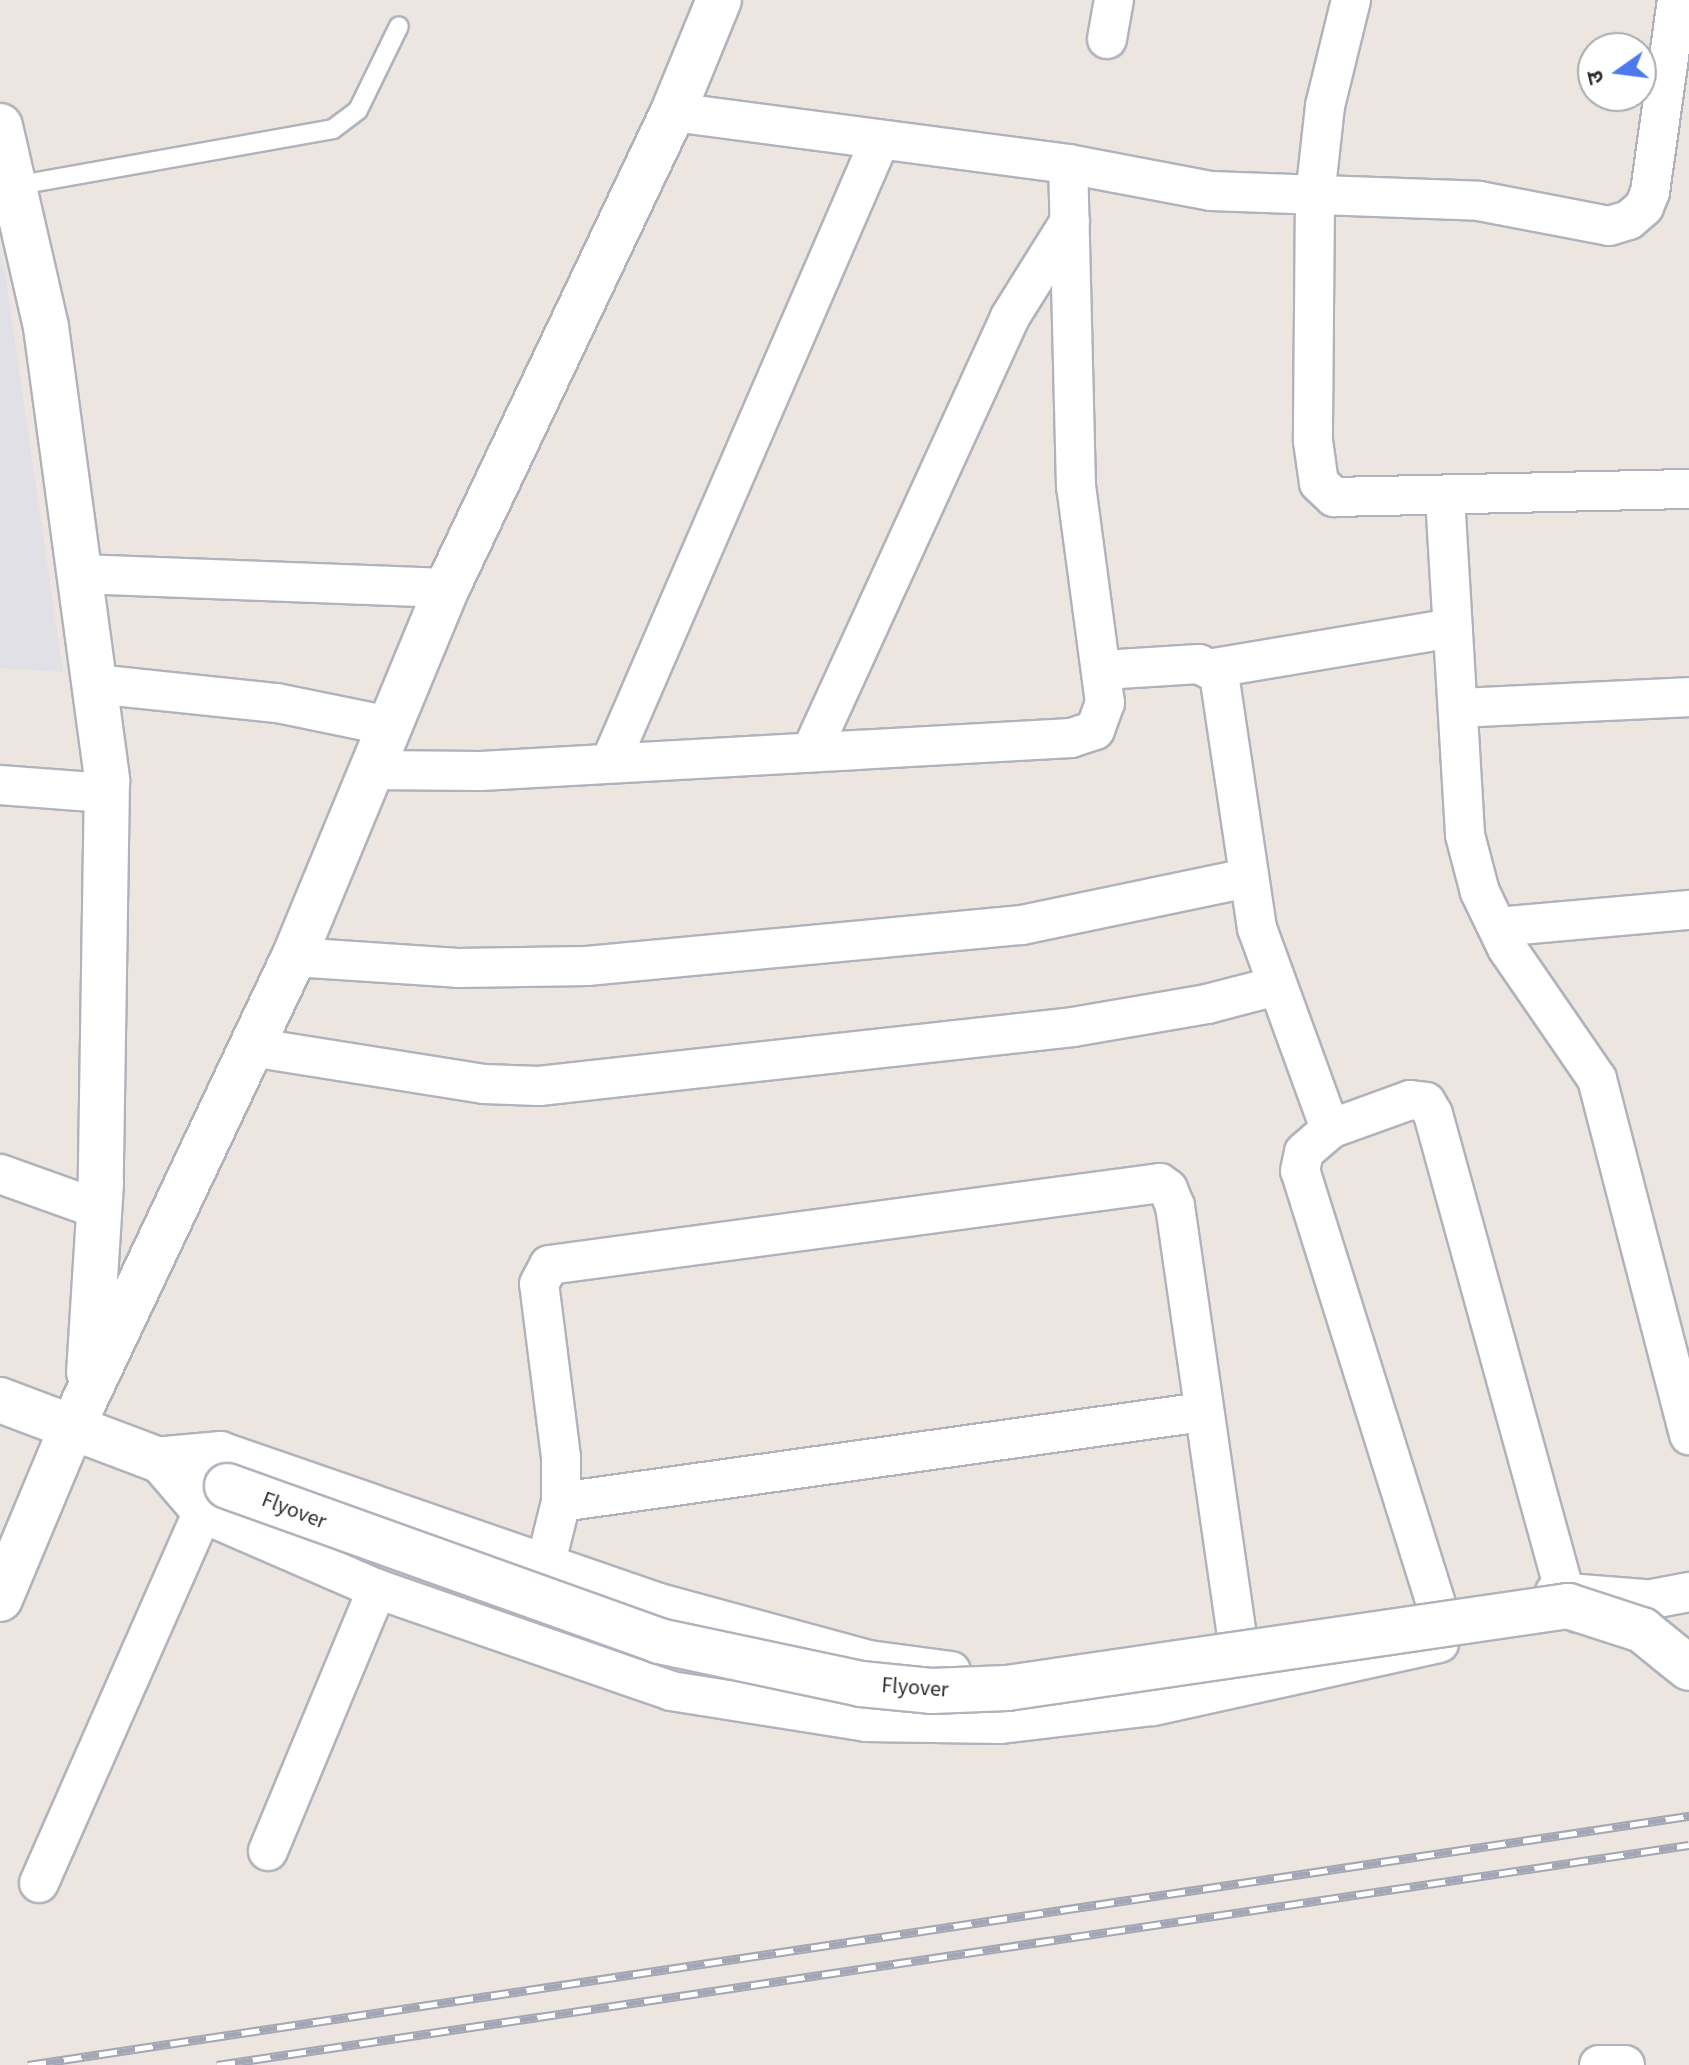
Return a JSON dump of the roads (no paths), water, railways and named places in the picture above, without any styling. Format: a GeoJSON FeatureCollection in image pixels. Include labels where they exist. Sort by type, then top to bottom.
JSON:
{"type":"FeatureCollection","features":[{"type":"Feature","properties":{"kind":"street"},"geometry":{"type":"LineString","coordinates":[[0,1599],[80,1411],[294,957],[447,588],[673,112],[719,0]]}},
{"type":"Feature","properties":{"kind":"street"},"geometry":{"type":"LineString","coordinates":[[1107,39],[1114,0]]}},
{"type":"Feature","properties":{"kind":"street"},"geometry":{"type":"LineString","coordinates":[[1351,0],[1325,106],[1315,196],[1315,476],[1334,497],[1445,497],[1689,489]]}},
{"type":"Feature","properties":{"kind":"street"},"geometry":{"type":"LineString","coordinates":[[673,112],[1068,164],[1211,191],[1479,201],[1609,226],[1629,220],[1650,192],[1677,0]]}},
{"type":"Feature","properties":{"kind":"street"},"geometry":{"type":"LineString","coordinates":[[0,126],[46,327],[107,793],[98,1209],[80,1411]]}},
{"type":"Feature","properties":{"kind":"street"},"geometry":{"type":"LineString","coordinates":[[610,763],[880,140]]}},
{"type":"Feature","properties":{"kind":"street"},"geometry":{"type":"LineString","coordinates":[[371,770],[481,771],[1085,734],[1102,720],[1103,670],[1076,487],[1068,164]]}},
{"type":"Feature","properties":{"kind":"street"},"geometry":{"type":"LineString","coordinates":[[811,752],[1010,317],[1070,221]]}},
{"type":"Feature","properties":{"kind":"street"},"geometry":{"type":"LineString","coordinates":[[1445,497],[1465,835],[1480,892],[1497,927],[1526,979],[1597,1079],[1689,1435]]}},
{"type":"Feature","properties":{"kind":"street"},"geometry":{"type":"LineString","coordinates":[[79,574],[447,588]]}},
{"type":"Feature","properties":{"kind":"street"},"geometry":{"type":"LineString","coordinates":[[1103,670],[1199,664],[1214,668],[1453,628]]}},
{"type":"Feature","properties":{"kind":"street"},"geometry":{"type":"LineString","coordinates":[[1214,668],[1221,683],[1247,878],[1276,986],[1330,1129]]}},
{"type":"Feature","properties":{"kind":"street"},"geometry":{"type":"LineString","coordinates":[[95,684],[277,703],[389,726]]}},
{"type":"Feature","properties":{"kind":"street"},"geometry":{"type":"LineString","coordinates":[[1459,708],[1689,697]]}},
{"type":"Feature","properties":{"kind":"street"},"geometry":{"type":"LineString","coordinates":[[0,785],[107,793]]}},
{"type":"Feature","properties":{"kind":"street"},"geometry":{"type":"LineString","coordinates":[[294,957],[458,968],[587,966],[1022,925],[1247,878]]}},
{"type":"Feature","properties":{"kind":"street"},"geometry":{"type":"LineString","coordinates":[[1497,927],[1689,910]]}},
{"type":"Feature","properties":{"kind":"street"},"geometry":{"type":"LineString","coordinates":[[251,1047],[484,1084],[539,1086],[1073,1027],[1207,1004],[1276,986]]}},
{"type":"Feature","properties":{"kind":"street"},"geometry":{"type":"LineString","coordinates":[[1437,1607],[1300,1171],[1304,1152],[1330,1129],[1410,1100],[1430,1107],[1564,1591]]}},
{"type":"Feature","properties":{"kind":"street"},"geometry":{"type":"LineString","coordinates":[[0,1174],[98,1209]]}},
{"type":"Feature","properties":{"kind":"street"},"geometry":{"type":"LineString","coordinates":[[546,1562],[561,1502],[561,1457],[539,1284],[549,1265],[1160,1183],[1168,1189],[1175,1206],[1202,1412],[1237,1638]]}},
{"type":"Feature","properties":{"kind":"street","name":"Flyover"},"geometry":{"type":"LineString","coordinates":[[0,1400],[80,1411],[154,1457],[214,1500],[659,1641],[861,1684],[931,1691],[1007,1688],[1568,1606],[1642,1630],[1689,1668]]}},
{"type":"Feature","properties":{"kind":"street"},"geometry":{"type":"LineString","coordinates":[[561,1502],[1202,1412]]}},
{"type":"Feature","properties":{"kind":"street"},"geometry":{"type":"LineString","coordinates":[[154,1457],[221,1451],[659,1603],[919,1669],[1019,1670],[1564,1591],[1644,1599]]}},
{"type":"Feature","properties":{"kind":"street"},"geometry":{"type":"LineString","coordinates":[[39,1883],[214,1500],[377,1589],[671,1691],[912,1725],[1001,1724],[1153,1706],[1644,1599],[1689,1592]]}},
{"type":"Feature","properties":{"kind":"street"},"geometry":{"type":"LineString","coordinates":[[268,1851],[377,1589]]}},
{"type":"Feature","properties":{"kind":"street"},"geometry":{"type":"LineString","coordinates":[[1599,2065],[1625,2065]]}},
{"type":"Feature","properties":{"kind":"lane"},"geometry":{"type":"LineString","coordinates":[[14,186],[333,129],[358,110],[399,26]]}},
{"type":"Feature","properties":{"kind":"railway"},"geometry":{"type":"LineString","coordinates":[[28,2065],[1689,1816]]}},
{"type":"Feature","properties":{"kind":"railway"},"geometry":{"type":"LineString","coordinates":[[217,2065],[1689,1845]]}}]}
